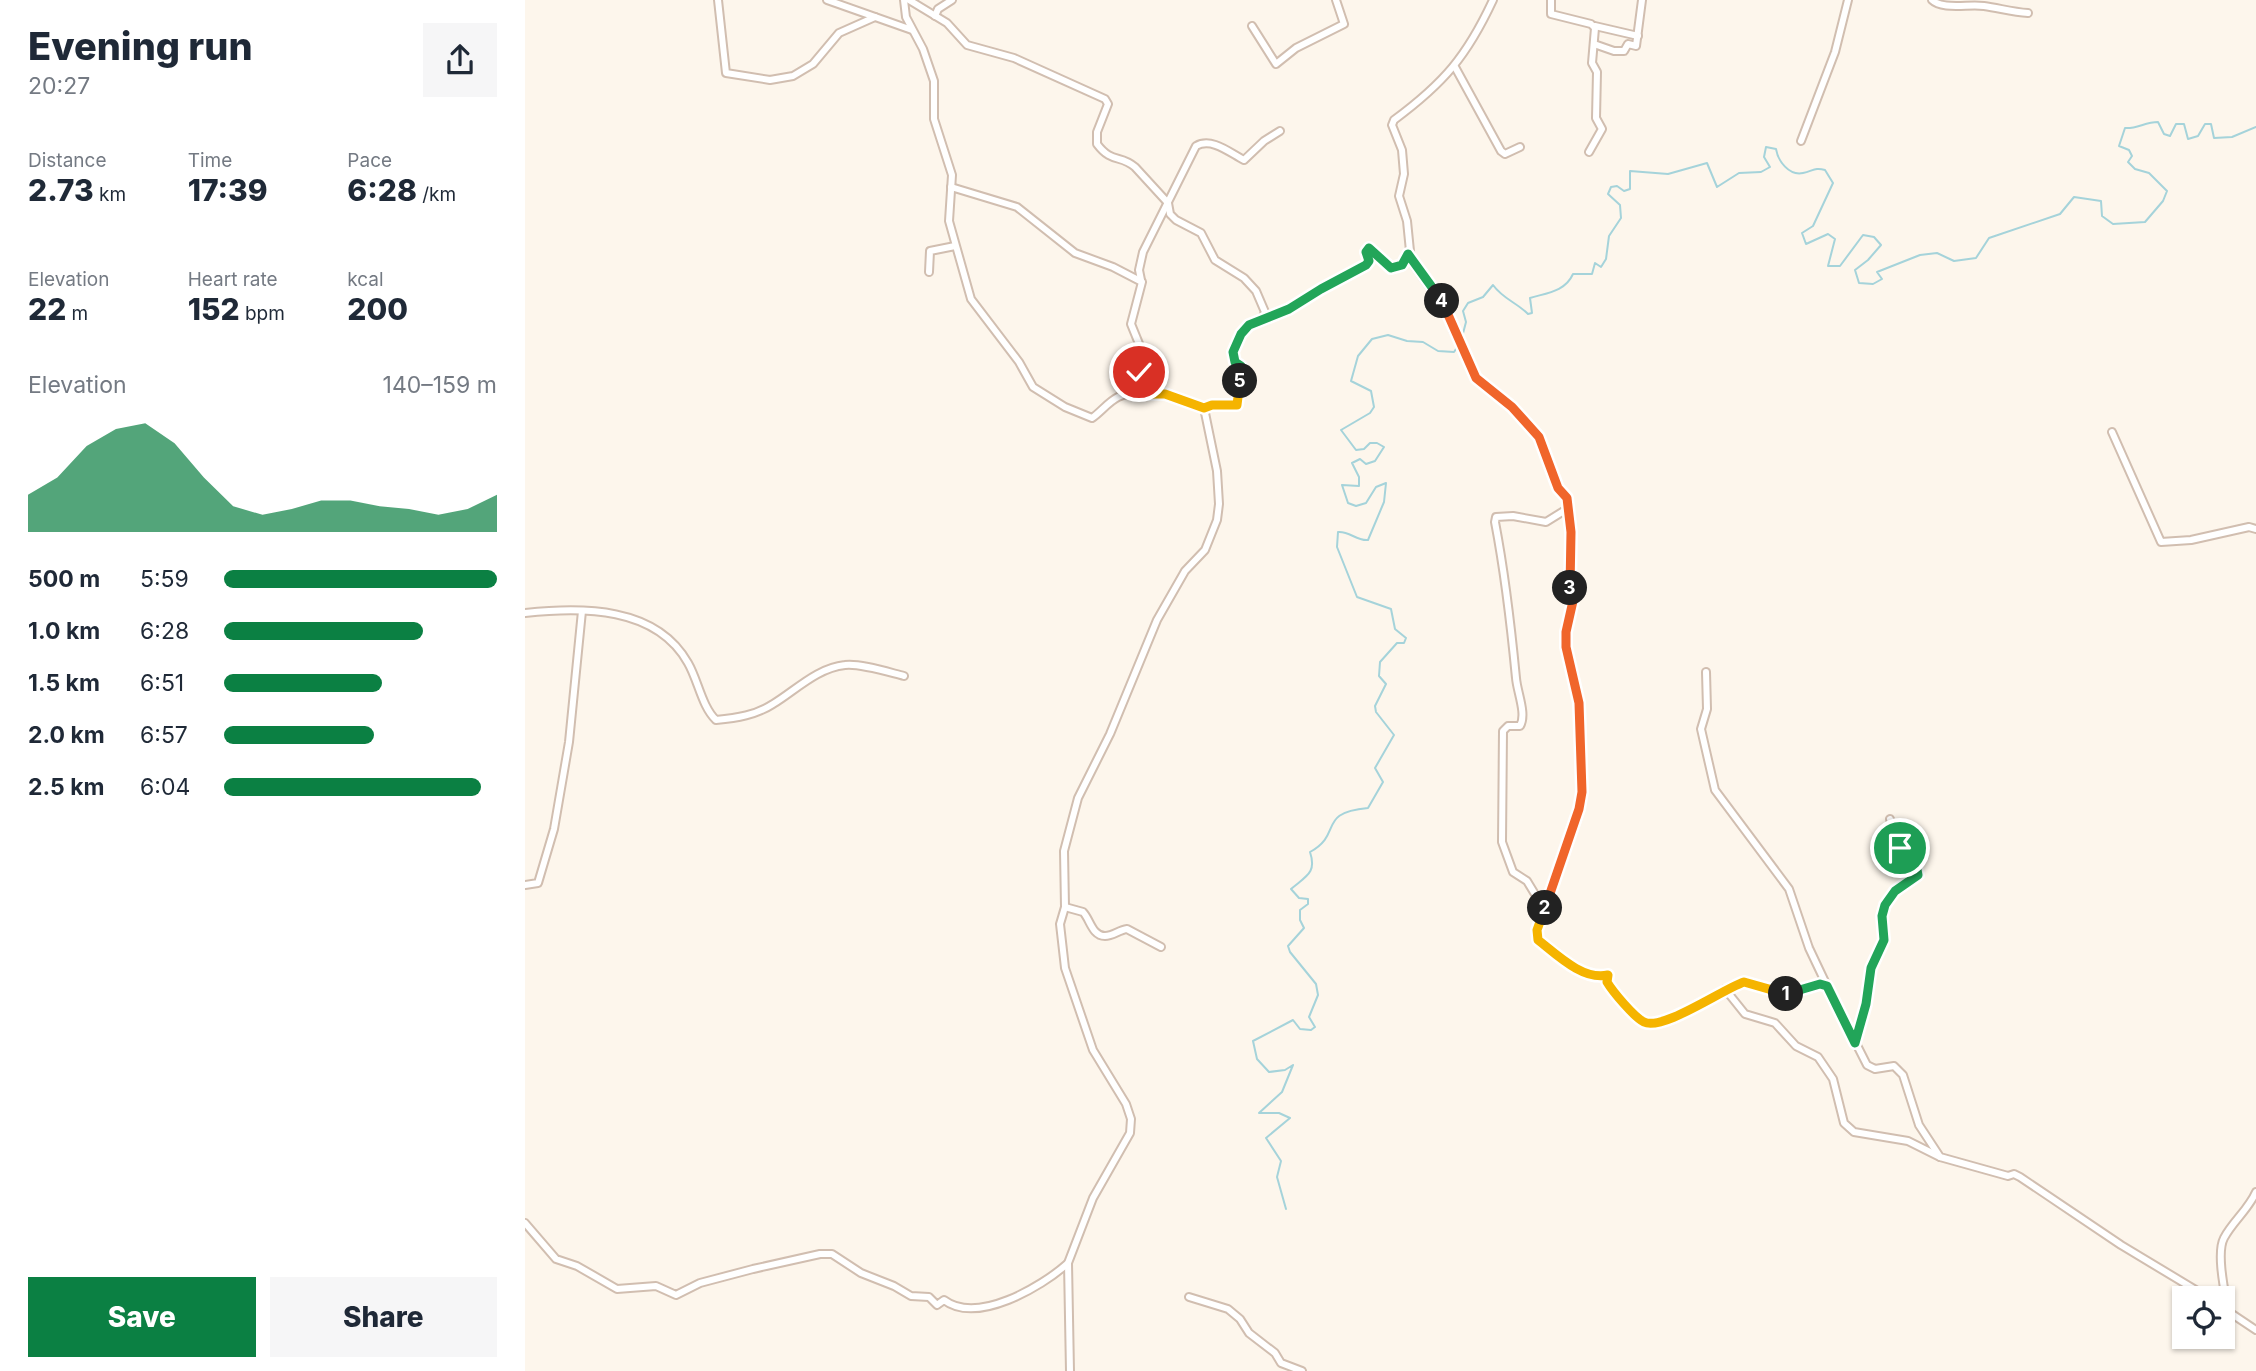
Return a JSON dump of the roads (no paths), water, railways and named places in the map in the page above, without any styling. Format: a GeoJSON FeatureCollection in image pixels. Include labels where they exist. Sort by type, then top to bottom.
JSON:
{"type":"FeatureCollection","features":[{"type":"Feature","properties":{"kind":"street"},"geometry":{"type":"LineString","coordinates":[[717,0],[726,74],[757,79],[787,78],[810,67],[839,33],[875,17]]}},
{"type":"Feature","properties":{"kind":"street"},"geometry":{"type":"LineString","coordinates":[[827,0],[912,30]]}},
{"type":"Feature","properties":{"kind":"street"},"geometry":{"type":"LineString","coordinates":[[904,0],[906,17],[931,70],[936,92],[933,112],[949,162],[949,221],[971,299],[1019,362],[1033,387],[1065,407],[1092,418],[1121,395],[1165,394],[1204,408],[1212,405],[1234,406],[1238,403],[1241,368],[1235,362],[1233,350],[1246,328],[1366,265],[1369,261],[1366,252],[1369,248],[1391,268],[1402,265],[1408,254],[1407,221],[1399,197],[1404,174],[1402,150],[1392,123],[1434,89],[1455,67],[1483,22],[1493,0]]}},
{"type":"Feature","properties":{"kind":"street"},"geometry":{"type":"LineString","coordinates":[[909,0],[952,27],[967,44],[1014,58],[1105,99],[1108,106],[1097,132],[1097,144],[1110,158],[1130,162],[1168,204],[1170,214],[1175,220],[1205,236],[1215,260],[1244,278],[1256,291],[1265,312],[1261,321]]}},
{"type":"Feature","properties":{"kind":"street"},"geometry":{"type":"LineString","coordinates":[[935,16],[938,9],[952,0]]}},
{"type":"Feature","properties":{"kind":"street"},"geometry":{"type":"LineString","coordinates":[[1252,26],[1276,64],[1296,48],[1344,24],[1336,0]]}},
{"type":"Feature","properties":{"kind":"street"},"geometry":{"type":"LineString","coordinates":[[1551,0],[1552,14],[1638,36]]}},
{"type":"Feature","properties":{"kind":"street"},"geometry":{"type":"LineString","coordinates":[[1594,44],[1614,51],[1622,51],[1628,44],[1636,46],[1642,0]]}},
{"type":"Feature","properties":{"kind":"street"},"geometry":{"type":"LineString","coordinates":[[1801,141],[1835,52],[1848,0]]}},
{"type":"Feature","properties":{"kind":"street"},"geometry":{"type":"LineString","coordinates":[[1932,0],[1943,4],[1985,6],[2008,12],[2028,13]]}},
{"type":"Feature","properties":{"kind":"street"},"geometry":{"type":"LineString","coordinates":[[1589,152],[1602,130],[1595,113],[1597,72],[1592,63],[1595,26]]}},
{"type":"Feature","properties":{"kind":"street"},"geometry":{"type":"LineString","coordinates":[[1455,67],[1501,151],[1505,154],[1520,147]]}},
{"type":"Feature","properties":{"kind":"street"},"geometry":{"type":"LineString","coordinates":[[1138,394],[1137,378],[1144,356],[1131,324],[1143,283],[1139,270],[1143,252],[1190,162],[1194,149],[1200,144],[1214,144],[1244,160],[1264,141],[1280,131]]}},
{"type":"Feature","properties":{"kind":"street"},"geometry":{"type":"LineString","coordinates":[[951,187],[1017,206],[1075,253],[1141,280]]}},
{"type":"Feature","properties":{"kind":"street"},"geometry":{"type":"LineString","coordinates":[[929,272],[930,251],[955,246]]}},
{"type":"Feature","properties":{"kind":"street"},"geometry":{"type":"LineString","coordinates":[[1408,254],[1447,311],[1476,378],[1512,407],[1539,437],[1558,488],[1568,500],[1571,532],[1569,576],[1573,601],[1566,632],[1566,647],[1579,703],[1582,792],[1579,809],[1537,930],[1538,940],[1556,956],[1584,971],[1601,977],[1608,975],[1607,982],[1618,999],[1644,1022],[1655,1024],[1678,1016],[1725,989],[1746,982],[1786,994],[1820,984],[1827,986]]}},
{"type":"Feature","properties":{"kind":"street"},"geometry":{"type":"LineString","coordinates":[[1265,312],[1274,315]]}},
{"type":"Feature","properties":{"kind":"street"},"geometry":{"type":"LineString","coordinates":[[1070,1371],[1066,1273],[1068,1263],[1093,1198],[1127,1140],[1131,1119],[1126,1104],[1093,1050],[1065,968],[1060,924],[1065,907],[1064,851],[1078,798],[1110,734],[1157,620],[1185,571],[1205,550],[1217,520],[1217,471],[1204,408]]}},
{"type":"Feature","properties":{"kind":"street"},"geometry":{"type":"LineString","coordinates":[[2112,432],[2161,542],[2191,540],[2247,527],[2256,529]]}},
{"type":"Feature","properties":{"kind":"street"},"geometry":{"type":"LineString","coordinates":[[1544,909],[1527,880],[1513,872],[1502,842],[1503,731],[1508,726],[1520,726],[1523,720],[1516,681],[1514,636],[1495,522],[1496,517],[1511,516],[1546,522],[1567,509]]}},
{"type":"Feature","properties":{"kind":"street"},"geometry":{"type":"LineString","coordinates":[[525,613],[559,609],[582,611],[650,624],[671,638],[696,676],[716,720],[753,714],[772,705],[803,682],[835,667],[853,665],[904,676]]}},
{"type":"Feature","properties":{"kind":"street"},"geometry":{"type":"LineString","coordinates":[[525,885],[538,883],[554,829],[569,742],[582,611]]}},
{"type":"Feature","properties":{"kind":"street"},"geometry":{"type":"LineString","coordinates":[[1706,672],[1707,709],[1701,729],[1715,790],[1789,889],[1809,948],[1870,1068],[1893,1066],[1900,1070],[1919,1125],[1940,1157]]}},
{"type":"Feature","properties":{"kind":"street"},"geometry":{"type":"LineString","coordinates":[[1855,1043],[1866,1004],[1871,968],[1884,940],[1882,916],[1885,905],[1895,891],[1918,875],[1915,859],[1903,853],[1890,819]]}},
{"type":"Feature","properties":{"kind":"street"},"geometry":{"type":"LineString","coordinates":[[1065,907],[1083,912],[1094,930],[1101,935],[1108,936],[1127,929],[1161,947]]}},
{"type":"Feature","properties":{"kind":"street"},"geometry":{"type":"LineString","coordinates":[[1725,989],[1745,1014],[1775,1023],[1795,1046],[1818,1057],[1833,1079],[1844,1122],[1854,1132],[1907,1141],[1940,1157],[2008,1176],[2014,1174],[2021,1177],[2121,1245],[2189,1286]]}},
{"type":"Feature","properties":{"kind":"street"},"geometry":{"type":"LineString","coordinates":[[2224,1286],[2222,1243],[2230,1228],[2249,1207],[2256,1192]]}},
{"type":"Feature","properties":{"kind":"street"},"geometry":{"type":"LineString","coordinates":[[525,1223],[556,1259],[577,1266],[617,1289],[656,1286],[671,1294],[753,1269],[820,1254],[832,1254],[861,1273],[916,1298],[929,1297],[937,1305],[944,1300],[954,1306],[981,1307],[1012,1299],[1068,1263]]}},
{"type":"Feature","properties":{"kind":"street"},"geometry":{"type":"LineString","coordinates":[[1189,1297],[1228,1309],[1240,1319],[1249,1334],[1276,1354],[1281,1363],[1302,1371]]}},
{"type":"Feature","properties":{"kind":"street"},"geometry":{"type":"LineString","coordinates":[[2235,1316],[2256,1330]]}},
{"type":"Feature","properties":{"kind":"waterway"},"geometry":{"type":"LineString","coordinates":[[1461,341],[1466,322],[1463,311],[1468,303],[1483,297],[1493,285],[1528,314],[1532,313],[1530,298],[1560,288],[1573,274],[1592,274],[1595,263],[1601,267],[1606,259],[1609,236],[1621,218],[1620,205],[1608,194],[1611,187],[1617,186],[1624,191],[1630,189],[1630,171],[1668,174],[1707,163],[1717,187],[1739,173],[1761,172],[1770,167],[1764,157],[1766,147],[1776,149],[1782,163],[1793,172],[1825,170],[1833,183],[1813,226],[1802,233],[1806,244],[1828,234],[1835,239],[1828,266],[1840,266],[1863,235],[1874,237],[1881,245],[1855,270],[1859,283],[1873,284],[1882,279],[1877,272],[1920,255],[1937,253],[1954,261],[1976,258],[1989,238],[2060,214],[2074,197],[2101,201],[2102,216],[2113,224],[2145,222],[2163,201],[2167,191],[2149,173],[2135,169],[2128,162],[2132,156],[2129,150],[2119,146],[2125,128],[2158,122],[2164,134],[2170,136],[2176,124],[2184,124],[2188,139],[2198,136],[2205,124],[2211,124],[2214,138],[2232,137],[2256,127]]}},
{"type":"Feature","properties":{"kind":"waterway"},"geometry":{"type":"LineString","coordinates":[[1286,1209],[1277,1177],[1281,1161],[1266,1138],[1290,1118],[1279,1113],[1259,1113],[1282,1092],[1293,1065],[1285,1070],[1269,1072],[1257,1059],[1253,1041],[1293,1020],[1300,1029],[1311,1030],[1315,1027],[1309,1017],[1318,995],[1316,984],[1288,946],[1304,928],[1300,920],[1300,910],[1308,904],[1308,899],[1299,898],[1291,889],[1309,874],[1312,865],[1310,852],[1326,838],[1336,819],[1342,814],[1368,808],[1383,782],[1375,768],[1394,735],[1376,712],[1375,706],[1386,684],[1379,676],[1380,662],[1397,643],[1404,643],[1406,638],[1395,629],[1391,609],[1357,597],[1337,547],[1338,532],[1368,540],[1384,502],[1386,483],[1376,487],[1366,503],[1356,506],[1348,503],[1342,485],[1359,486],[1359,477],[1352,463],[1360,459],[1366,464],[1375,461],[1384,447],[1370,443],[1364,449],[1356,450],[1341,430],[1370,413],[1374,407],[1371,391],[1351,381],[1358,356],[1372,339],[1388,335],[1407,341],[1423,342],[1438,351],[1454,352],[1458,346]]}}]}
